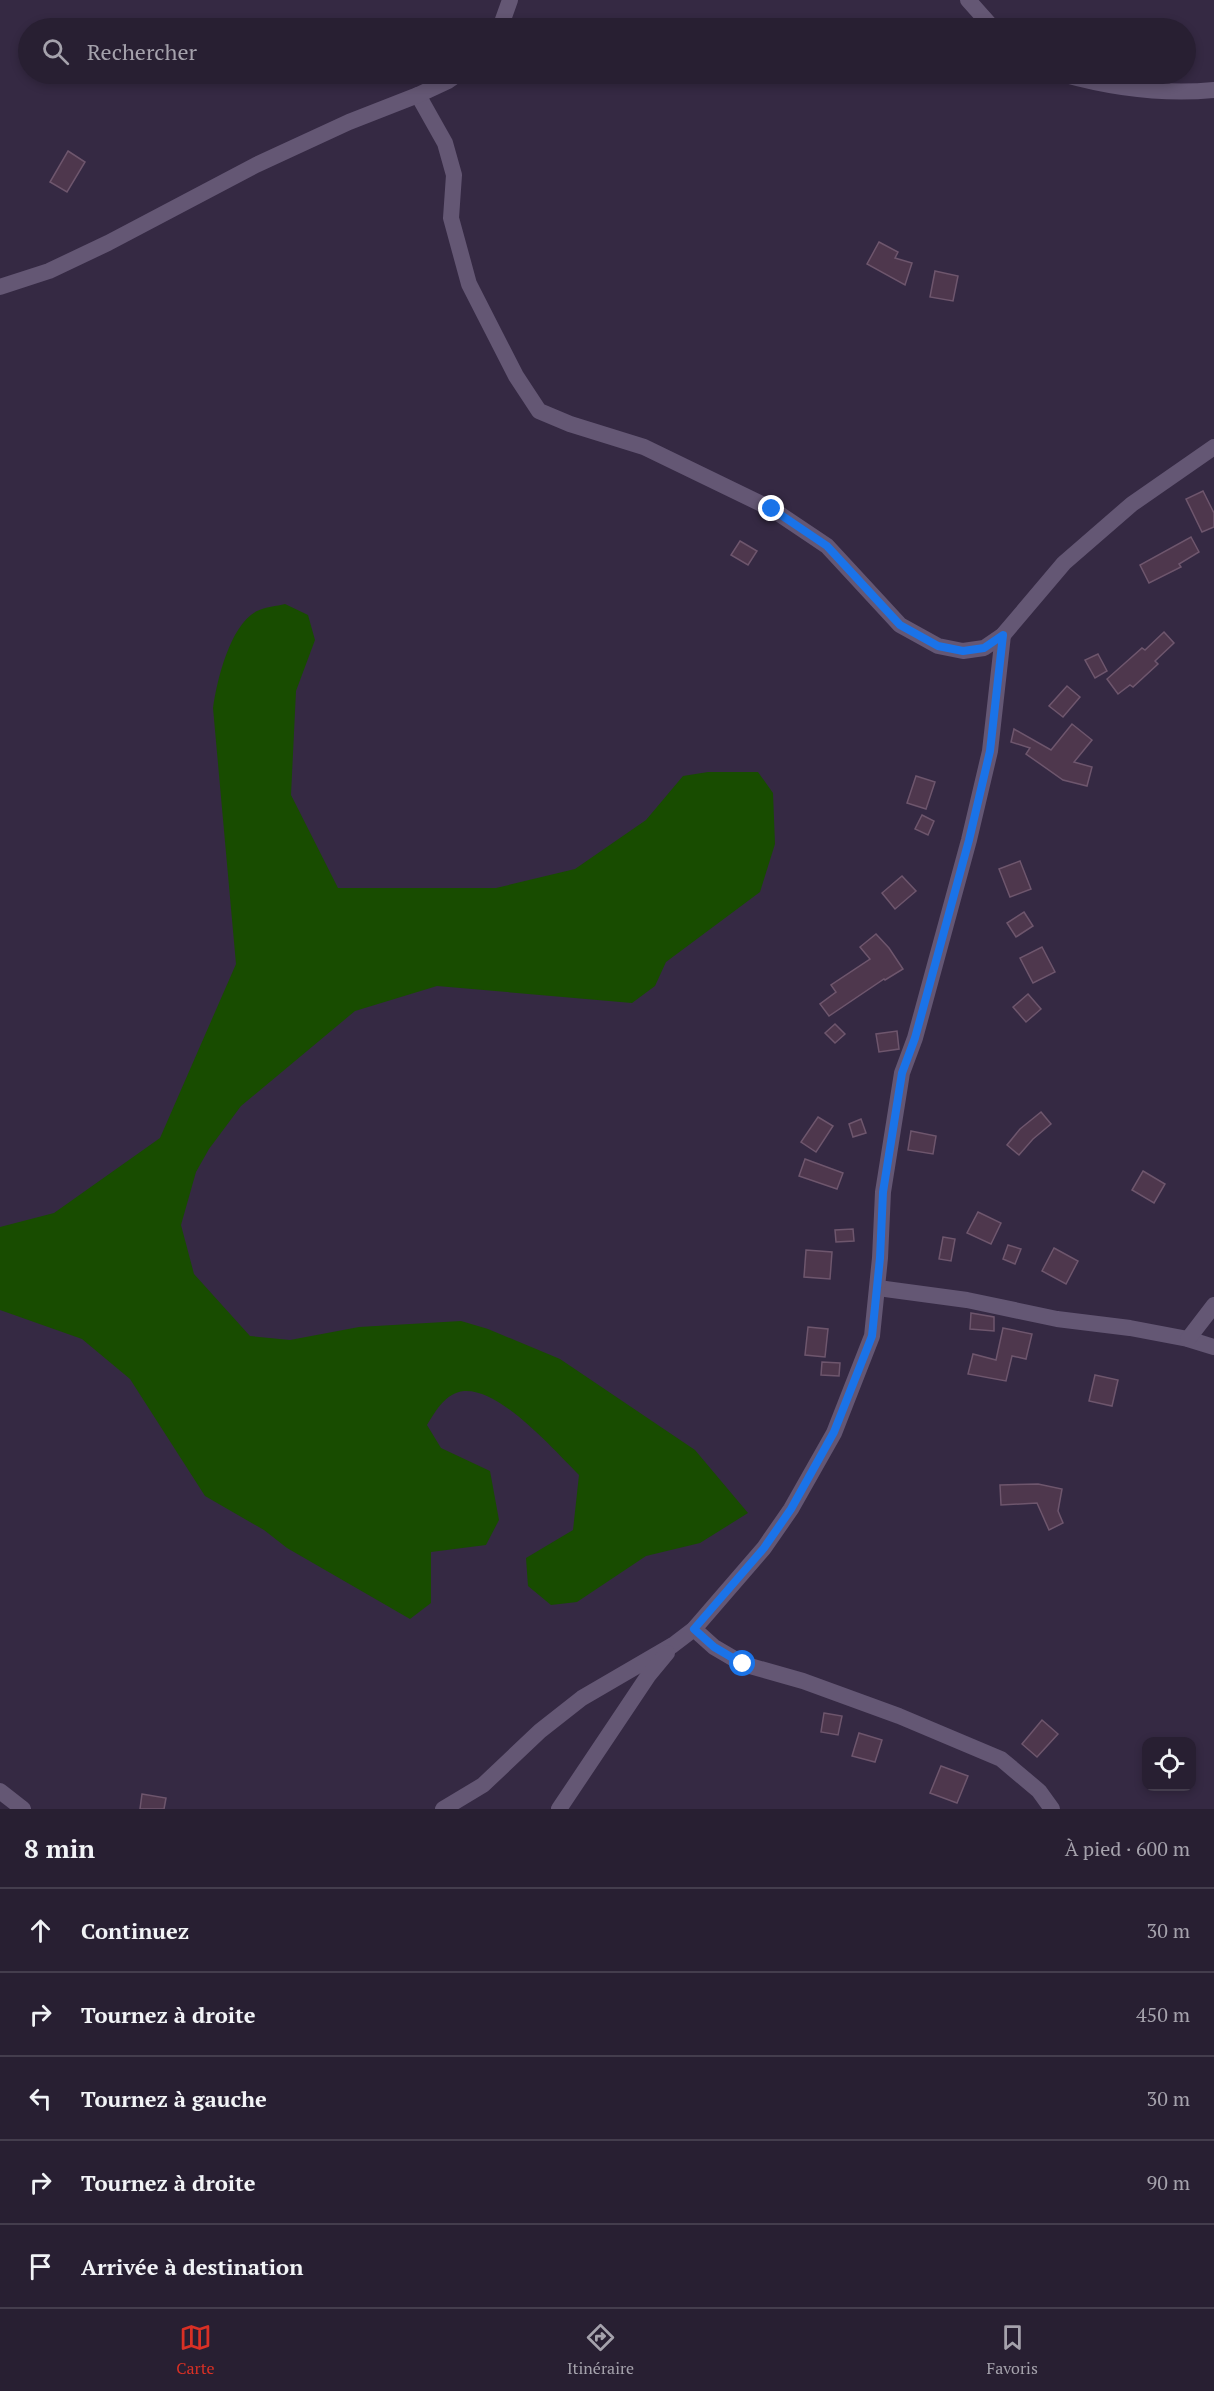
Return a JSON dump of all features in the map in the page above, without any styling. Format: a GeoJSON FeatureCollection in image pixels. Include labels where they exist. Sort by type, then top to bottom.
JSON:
{"type":"FeatureCollection","features":[{"type":"Feature","properties":{"kind":"street"},"geometry":{"type":"LineString","coordinates":[[504,18],[510,0]]}},
{"type":"Feature","properties":{"kind":"street"},"geometry":{"type":"LineString","coordinates":[[968,0],[984,18]]}},
{"type":"Feature","properties":{"kind":"street"},"geometry":{"type":"LineString","coordinates":[[0,287],[49,271],[108,243],[256,165],[349,122],[442,84]]}},
{"type":"Feature","properties":{"kind":"street"},"geometry":{"type":"LineString","coordinates":[[1109,84],[1170,92],[1214,90]]}},
{"type":"Feature","properties":{"kind":"street"},"geometry":{"type":"LineString","coordinates":[[418,95],[445,143],[454,175],[451,218],[469,284],[516,376],[539,411],[570,424],[644,447],[772,509],[827,546],[900,625],[938,646],[963,651],[984,648],[1003,635],[1064,563],[1132,504],[1214,447]]}},
{"type":"Feature","properties":{"kind":"street"},"geometry":{"type":"LineString","coordinates":[[443,1809],[483,1785],[540,1731],[582,1698],[673,1645],[694,1629],[764,1548],[791,1509],[834,1432],[872,1336],[878,1288],[883,1192],[902,1073],[915,1038],[969,840],[990,751],[1003,635]]}},
{"type":"Feature","properties":{"kind":"street"},"geometry":{"type":"LineString","coordinates":[[878,1288],[967,1300],[1057,1319],[1130,1328],[1188,1339],[1214,1347]]}},
{"type":"Feature","properties":{"kind":"street"},"geometry":{"type":"LineString","coordinates":[[1188,1339],[1214,1305]]}},
{"type":"Feature","properties":{"kind":"street"},"geometry":{"type":"LineString","coordinates":[[694,1629],[714,1647],[743,1664],[802,1681],[899,1716],[1001,1759],[1039,1791],[1052,1809]]}},
{"type":"Feature","properties":{"kind":"street"},"geometry":{"type":"LineString","coordinates":[[560,1809],[648,1676],[673,1645]]}},
{"type":"Feature","properties":{"kind":"street"},"geometry":{"type":"LineString","coordinates":[[0,1791],[23,1809]]}},
{"type":"Feature","properties":{"kind":"green space"},"geometry":{"type":"Polygon","coordinates":[[[285,604],[308,615],[315,640],[296,691],[291,795],[338,888],[496,888],[575,869],[646,820],[683,776],[708,772],[758,772],[773,793],[775,844],[760,892],[666,962],[655,986],[632,1003],[437,986],[355,1011],[241,1106],[209,1149],[196,1172],[181,1225],[194,1274],[250,1336],[290,1340],[359,1327],[461,1321],[488,1329],[560,1359],[695,1450],[748,1513],[700,1543],[646,1556],[577,1602],[551,1605],[528,1586],[526,1558],[573,1530],[579,1475],[526,1422],[494,1399],[478,1393],[457,1392],[446,1399],[427,1425],[441,1448],[490,1471],[499,1520],[486,1545],[431,1552],[431,1603],[410,1619],[287,1548],[264,1530],[205,1496],[130,1379],[82,1339],[0,1310],[0,1227],[54,1213],[160,1138],[236,964],[213,708],[226,654],[239,628],[257,611],[285,604]]]}},
{"type":"Feature","properties":{"kind":"building"},"geometry":{"type":"Polygon","coordinates":[[[68,151],[85,162],[67,192],[50,182],[68,151]]]}},
{"type":"Feature","properties":{"kind":"building"},"geometry":{"type":"Polygon","coordinates":[[[879,242],[898,252],[895,258],[912,263],[905,285],[867,264],[879,242]]]}},
{"type":"Feature","properties":{"kind":"building"},"geometry":{"type":"Polygon","coordinates":[[[935,271],[958,276],[953,301],[930,297],[935,271]]]}},
{"type":"Feature","properties":{"kind":"building"},"geometry":{"type":"Polygon","coordinates":[[[1203,491],[1214,513],[1214,527],[1202,532],[1186,499],[1203,491]]]}},
{"type":"Feature","properties":{"kind":"building"},"geometry":{"type":"Polygon","coordinates":[[[1191,537],[1199,552],[1179,564],[1181,567],[1149,583],[1140,565],[1191,537]]]}},
{"type":"Feature","properties":{"kind":"building"},"geometry":{"type":"Polygon","coordinates":[[[740,541],[757,551],[748,565],[731,555],[740,541]]]}},
{"type":"Feature","properties":{"kind":"building"},"geometry":{"type":"Polygon","coordinates":[[[1164,632],[1174,643],[1155,661],[1158,664],[1133,687],[1130,685],[1118,694],[1107,679],[1142,648],[1145,650],[1164,632]]]}},
{"type":"Feature","properties":{"kind":"building"},"geometry":{"type":"Polygon","coordinates":[[[1098,654],[1107,671],[1095,678],[1085,660],[1098,654]]]}},
{"type":"Feature","properties":{"kind":"building"},"geometry":{"type":"Polygon","coordinates":[[[1067,686],[1080,697],[1063,717],[1049,706],[1067,686]]]}},
{"type":"Feature","properties":{"kind":"building"},"geometry":{"type":"Polygon","coordinates":[[[1072,724],[1092,740],[1074,762],[1092,767],[1087,786],[1063,780],[1026,754],[1030,748],[1011,742],[1014,729],[1051,750],[1072,724]]]}},
{"type":"Feature","properties":{"kind":"building"},"geometry":{"type":"Polygon","coordinates":[[[916,776],[935,782],[926,809],[907,803],[916,776]]]}},
{"type":"Feature","properties":{"kind":"building"},"geometry":{"type":"Polygon","coordinates":[[[922,815],[934,821],[928,835],[915,829],[922,815]]]}},
{"type":"Feature","properties":{"kind":"building"},"geometry":{"type":"Polygon","coordinates":[[[1020,861],[1031,889],[1010,897],[999,869],[1020,861]]]}},
{"type":"Feature","properties":{"kind":"building"},"geometry":{"type":"Polygon","coordinates":[[[902,876],[916,891],[895,909],[882,893],[902,876]]]}},
{"type":"Feature","properties":{"kind":"building"},"geometry":{"type":"Polygon","coordinates":[[[1024,912],[1033,926],[1016,937],[1007,923],[1024,912]]]}},
{"type":"Feature","properties":{"kind":"building"},"geometry":{"type":"Polygon","coordinates":[[[876,934],[903,969],[829,1016],[820,1004],[836,992],[831,985],[870,959],[860,947],[876,934]]]}},
{"type":"Feature","properties":{"kind":"building"},"geometry":{"type":"Polygon","coordinates":[[[1042,947],[1055,972],[1033,983],[1020,958],[1042,947]]]}},
{"type":"Feature","properties":{"kind":"building"},"geometry":{"type":"Polygon","coordinates":[[[1028,994],[1041,1009],[1026,1022],[1013,1007],[1028,994]]]}},
{"type":"Feature","properties":{"kind":"building"},"geometry":{"type":"Polygon","coordinates":[[[835,1024],[845,1034],[835,1043],[825,1033],[835,1024]]]}},
{"type":"Feature","properties":{"kind":"building"},"geometry":{"type":"Polygon","coordinates":[[[897,1031],[899,1049],[879,1052],[876,1034],[897,1031]]]}},
{"type":"Feature","properties":{"kind":"building"},"geometry":{"type":"Polygon","coordinates":[[[1041,1112],[1051,1124],[1019,1155],[1007,1145],[1020,1129],[1041,1112]]]}},
{"type":"Feature","properties":{"kind":"building"},"geometry":{"type":"Polygon","coordinates":[[[818,1117],[833,1126],[816,1152],[801,1142],[818,1117]]]}},
{"type":"Feature","properties":{"kind":"building"},"geometry":{"type":"Polygon","coordinates":[[[861,1119],[866,1133],[853,1137],[849,1124],[861,1119]]]}},
{"type":"Feature","properties":{"kind":"building"},"geometry":{"type":"Polygon","coordinates":[[[911,1131],[936,1136],[933,1154],[908,1150],[911,1131]]]}},
{"type":"Feature","properties":{"kind":"building"},"geometry":{"type":"Polygon","coordinates":[[[805,1159],[843,1173],[837,1189],[799,1176],[805,1159]]]}},
{"type":"Feature","properties":{"kind":"building"},"geometry":{"type":"Polygon","coordinates":[[[1143,1171],[1165,1184],[1154,1203],[1132,1190],[1143,1171]]]}},
{"type":"Feature","properties":{"kind":"building"},"geometry":{"type":"Polygon","coordinates":[[[978,1212],[1001,1223],[991,1244],[967,1233],[978,1212]]]}},
{"type":"Feature","properties":{"kind":"building"},"geometry":{"type":"Polygon","coordinates":[[[853,1229],[854,1241],[836,1242],[835,1230],[853,1229]]]}},
{"type":"Feature","properties":{"kind":"building"},"geometry":{"type":"Polygon","coordinates":[[[943,1237],[955,1239],[951,1261],[939,1259],[943,1237]]]}},
{"type":"Feature","properties":{"kind":"building"},"geometry":{"type":"Polygon","coordinates":[[[1008,1245],[1021,1249],[1015,1264],[1003,1259],[1008,1245]]]}},
{"type":"Feature","properties":{"kind":"building"},"geometry":{"type":"Polygon","coordinates":[[[1054,1248],[1078,1261],[1066,1284],[1042,1271],[1054,1248]]]}},
{"type":"Feature","properties":{"kind":"building"},"geometry":{"type":"Polygon","coordinates":[[[806,1250],[832,1252],[830,1279],[804,1277],[806,1250]]]}},
{"type":"Feature","properties":{"kind":"building"},"geometry":{"type":"Polygon","coordinates":[[[971,1313],[994,1317],[994,1331],[970,1329],[971,1313]]]}},
{"type":"Feature","properties":{"kind":"building"},"geometry":{"type":"Polygon","coordinates":[[[808,1327],[828,1329],[825,1357],[805,1355],[808,1327]]]}},
{"type":"Feature","properties":{"kind":"building"},"geometry":{"type":"Polygon","coordinates":[[[1003,1328],[1032,1334],[1026,1359],[1012,1356],[1006,1381],[968,1374],[973,1354],[996,1360],[1003,1328]]]}},
{"type":"Feature","properties":{"kind":"building"},"geometry":{"type":"Polygon","coordinates":[[[822,1362],[840,1363],[839,1376],[821,1375],[822,1362]]]}},
{"type":"Feature","properties":{"kind":"building"},"geometry":{"type":"Polygon","coordinates":[[[1095,1375],[1118,1380],[1112,1406],[1089,1401],[1095,1375]]]}},
{"type":"Feature","properties":{"kind":"building"},"geometry":{"type":"Polygon","coordinates":[[[1038,1484],[1062,1489],[1058,1511],[1063,1523],[1049,1530],[1037,1503],[1001,1505],[1000,1485],[1038,1484]]]}},
{"type":"Feature","properties":{"kind":"building"},"geometry":{"type":"Polygon","coordinates":[[[824,1713],[842,1716],[838,1735],[821,1732],[824,1713]]]}},
{"type":"Feature","properties":{"kind":"building"},"geometry":{"type":"Polygon","coordinates":[[[1042,1720],[1058,1734],[1037,1757],[1022,1744],[1042,1720]]]}},
{"type":"Feature","properties":{"kind":"building"},"geometry":{"type":"Polygon","coordinates":[[[859,1733],[882,1740],[875,1762],[852,1756],[859,1733]]]}},
{"type":"Feature","properties":{"kind":"building"},"geometry":{"type":"Polygon","coordinates":[[[941,1766],[968,1776],[957,1803],[930,1793],[941,1766]]]}},
{"type":"Feature","properties":{"kind":"building"},"geometry":{"type":"Polygon","coordinates":[[[142,1794],[166,1798],[164,1809],[140,1809],[142,1794]]]}},
{"type":"Feature","properties":{"kind":"route"},"geometry":{"type":"LineString","coordinates":[[743,1664],[714,1647],[694,1629],[764,1548],[791,1509],[834,1432],[872,1336],[880,1258],[883,1192],[902,1073],[915,1038],[969,840],[990,751],[1003,635],[984,648],[963,651],[938,646],[900,625],[827,546],[772,509]]}}]}
